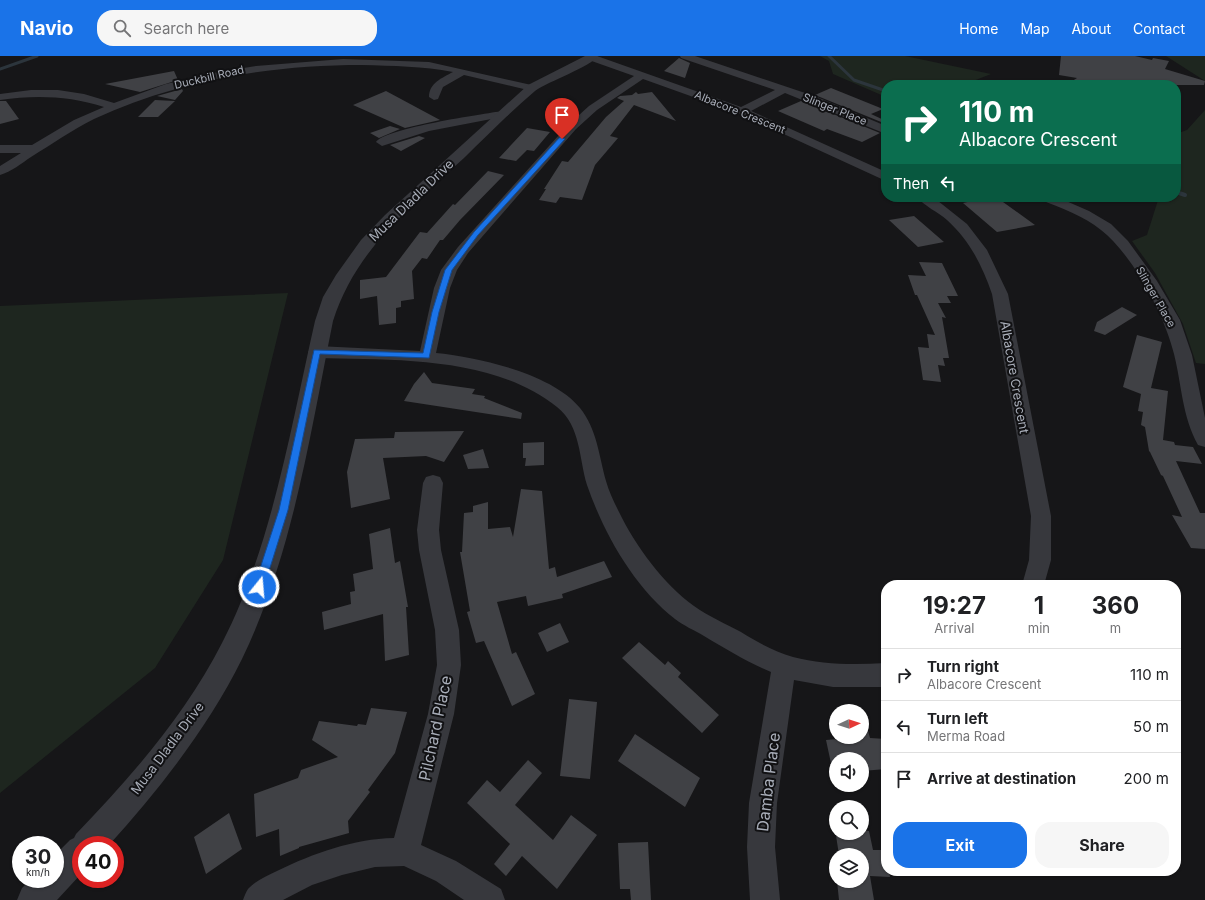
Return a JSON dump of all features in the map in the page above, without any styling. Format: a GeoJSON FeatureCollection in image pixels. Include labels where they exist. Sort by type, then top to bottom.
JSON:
{"type":"FeatureCollection","features":[{"type":"Feature","properties":{"kind":"street"},"geometry":{"type":"LineString","coordinates":[[429,64],[441,56]]}},
{"type":"Feature","properties":{"kind":"street","name":"Slinger Place"},"geometry":{"type":"LineString","coordinates":[[685,56],[784,89],[881,128]]}},
{"type":"Feature","properties":{"kind":"street","name":"Albacore Crescent"},"geometry":{"type":"LineString","coordinates":[[592,57],[742,111],[881,175]]}},
{"type":"Feature","properties":{"kind":"street","name":"Musa Dladla Drive"},"geometry":{"type":"LineString","coordinates":[[96,836],[122,809],[193,718],[232,651],[259,587],[283,510],[324,321],[332,297],[344,276],[367,242],[390,218],[532,88],[592,57]]}},
{"type":"Feature","properties":{"kind":"street","name":"Duckbill Road"},"geometry":{"type":"LineString","coordinates":[[0,171],[66,130],[114,106],[181,83],[239,69],[264,65],[313,60],[354,59],[429,64],[532,88]]}},
{"type":"Feature","properties":{"kind":"street"},"geometry":{"type":"LineString","coordinates":[[434,97],[434,91],[438,86],[461,72]]}},
{"type":"Feature","properties":{"kind":"street"},"geometry":{"type":"LineString","coordinates":[[426,356],[442,288],[449,270],[463,250],[572,127],[593,108],[642,75]]}},
{"type":"Feature","properties":{"kind":"street"},"geometry":{"type":"LineString","coordinates":[[742,111],[784,89]]}},
{"type":"Feature","properties":{"kind":"street"},"geometry":{"type":"LineString","coordinates":[[0,97],[35,93],[60,93],[85,97],[114,106]]}},
{"type":"Feature","properties":{"kind":"street"},"geometry":{"type":"LineString","coordinates":[[382,142],[401,134],[445,123],[503,114]]}},
{"type":"Feature","properties":{"kind":"street"},"geometry":{"type":"LineString","coordinates":[[0,149],[35,149]]}},
{"type":"Feature","properties":{"kind":"street","name":"Albacore Crescent"},"geometry":{"type":"LineString","coordinates":[[932,202],[962,225],[977,244],[992,270],[1000,294],[1040,516],[1043,543],[1040,569],[1035,580]]}},
{"type":"Feature","properties":{"kind":"street","name":"Slinger Place"},"geometry":{"type":"LineString","coordinates":[[1058,202],[1094,219],[1115,235],[1130,253],[1169,316],[1176,332],[1183,357],[1189,396],[1194,416],[1205,440]]}},
{"type":"Feature","properties":{"kind":"street"},"geometry":{"type":"LineString","coordinates":[[317,352],[426,356],[520,376],[541,386],[566,404],[580,423],[588,442],[600,493],[619,535],[644,572],[680,609],[746,648],[784,666],[843,676],[881,675]]}},
{"type":"Feature","properties":{"kind":"street","name":"Pilchard Place"},"geometry":{"type":"LineString","coordinates":[[406,852],[441,714],[449,665],[447,630],[430,550],[428,530],[429,509],[433,483]]}},
{"type":"Feature","properties":{"kind":"street","name":"Damba Place"},"geometry":{"type":"LineString","coordinates":[[765,900],[761,848],[763,803],[784,666]]}},
{"type":"Feature","properties":{"kind":"street"},"geometry":{"type":"LineString","coordinates":[[258,900],[271,890],[306,872],[342,860],[375,853],[406,852],[446,871],[490,900]]}},
{"type":"Feature","properties":{"kind":"street"},"geometry":{"type":"LineString","coordinates":[[64,869],[72,861]]}},
{"type":"Feature","properties":{"kind":"street"},"geometry":{"type":"LineString","coordinates":[[34,900],[46,888]]}},
{"type":"Feature","properties":{"kind":"shaded area"},"geometry":{"type":"Polygon","coordinates":[[[820,56],[905,56],[991,74],[976,80],[881,80],[881,95],[833,74],[829,61],[820,56]]]}},
{"type":"Feature","properties":{"kind":"shaded area"},"geometry":{"type":"Polygon","coordinates":[[[1166,56],[1205,56],[1205,81],[1166,56]]]}},
{"type":"Feature","properties":{"kind":"shaded area"},"geometry":{"type":"Polygon","coordinates":[[[1205,110],[1205,364],[1196,363],[1183,324],[1155,273],[1132,241],[1147,235],[1157,202],[1181,202],[1181,132],[1187,130],[1205,110]]]}},
{"type":"Feature","properties":{"kind":"shaded area"},"geometry":{"type":"Polygon","coordinates":[[[288,293],[223,560],[155,668],[0,793],[0,306],[288,293]]]}},
{"type":"Feature","properties":{"kind":"building"},"geometry":{"type":"Polygon","coordinates":[[[1061,56],[1135,56],[1152,60],[1153,58],[1169,61],[1165,69],[1205,81],[1204,85],[1181,85],[1181,80],[1074,80],[1077,78],[1059,75],[1061,56]]]}},
{"type":"Feature","properties":{"kind":"building"},"geometry":{"type":"Polygon","coordinates":[[[679,58],[690,63],[685,78],[664,71],[679,58]]]}},
{"type":"Feature","properties":{"kind":"building"},"geometry":{"type":"Polygon","coordinates":[[[174,71],[178,80],[140,92],[105,84],[174,71]]]}},
{"type":"Feature","properties":{"kind":"building"},"geometry":{"type":"Polygon","coordinates":[[[831,88],[881,108],[881,110],[871,114],[881,119],[881,122],[815,95],[831,88]]]}},
{"type":"Feature","properties":{"kind":"building"},"geometry":{"type":"Polygon","coordinates":[[[182,89],[183,91],[175,100],[157,96],[182,89]]]}},
{"type":"Feature","properties":{"kind":"building"},"geometry":{"type":"Polygon","coordinates":[[[386,91],[440,120],[405,128],[353,105],[386,91]]]}},
{"type":"Feature","properties":{"kind":"building"},"geometry":{"type":"Polygon","coordinates":[[[636,92],[638,94],[652,92],[676,121],[634,105],[610,136],[618,138],[595,165],[582,200],[560,197],[556,203],[539,200],[546,189],[544,189],[562,161],[568,162],[606,117],[624,101],[617,98],[620,96],[632,95],[636,92]]]}},
{"type":"Feature","properties":{"kind":"building"},"geometry":{"type":"Polygon","coordinates":[[[155,100],[175,101],[158,117],[138,117],[155,100]]]}},
{"type":"Feature","properties":{"kind":"building"},"geometry":{"type":"Polygon","coordinates":[[[0,101],[6,101],[19,119],[0,124],[0,101]]]}},
{"type":"Feature","properties":{"kind":"building"},"geometry":{"type":"Polygon","coordinates":[[[801,101],[880,133],[862,142],[827,129],[824,131],[778,111],[801,101]]]}},
{"type":"Feature","properties":{"kind":"building"},"geometry":{"type":"Polygon","coordinates":[[[390,126],[400,129],[379,138],[370,133],[390,126]]]}},
{"type":"Feature","properties":{"kind":"building"},"geometry":{"type":"Polygon","coordinates":[[[527,128],[550,132],[534,151],[527,150],[516,161],[499,158],[527,128]]]}},
{"type":"Feature","properties":{"kind":"building"},"geometry":{"type":"Polygon","coordinates":[[[419,136],[425,138],[401,151],[390,145],[419,136]]]}},
{"type":"Feature","properties":{"kind":"building"},"geometry":{"type":"Polygon","coordinates":[[[488,171],[504,175],[460,220],[443,240],[440,240],[427,259],[422,258],[412,271],[414,299],[401,301],[401,307],[396,308],[396,323],[379,325],[377,296],[360,299],[360,280],[386,277],[420,232],[427,233],[453,204],[455,205],[488,171]]]}},
{"type":"Feature","properties":{"kind":"building"},"geometry":{"type":"Polygon","coordinates":[[[1003,202],[1035,225],[997,232],[963,203],[1003,202]]]}},
{"type":"Feature","properties":{"kind":"building"},"geometry":{"type":"Polygon","coordinates":[[[914,216],[944,242],[918,247],[889,220],[914,216]]]}},
{"type":"Feature","properties":{"kind":"building"},"geometry":{"type":"Polygon","coordinates":[[[919,262],[942,263],[958,296],[947,296],[951,303],[938,303],[946,318],[942,317],[949,358],[943,358],[945,366],[938,365],[941,382],[923,380],[918,347],[929,348],[927,334],[935,335],[917,295],[915,295],[908,275],[926,276],[919,262]]]}},
{"type":"Feature","properties":{"kind":"building"},"geometry":{"type":"Polygon","coordinates":[[[1122,307],[1137,315],[1105,335],[1094,331],[1097,322],[1122,307]]]}},
{"type":"Feature","properties":{"kind":"building"},"geometry":{"type":"Polygon","coordinates":[[[1137,335],[1162,342],[1151,388],[1168,391],[1163,440],[1174,442],[1175,445],[1193,447],[1202,464],[1176,461],[1200,513],[1205,513],[1205,549],[1191,548],[1172,515],[1182,517],[1163,476],[1161,475],[1149,451],[1145,427],[1141,425],[1143,412],[1138,411],[1141,394],[1123,387],[1137,335]]]}},
{"type":"Feature","properties":{"kind":"building"},"geometry":{"type":"Polygon","coordinates":[[[424,372],[432,383],[475,389],[472,394],[485,396],[484,398],[522,413],[521,419],[404,401],[414,384],[424,372]]]}},
{"type":"Feature","properties":{"kind":"building"},"geometry":{"type":"Polygon","coordinates":[[[464,431],[444,462],[426,456],[383,458],[390,499],[351,508],[347,472],[355,439],[394,438],[395,432],[464,431]]]}},
{"type":"Feature","properties":{"kind":"building"},"geometry":{"type":"Polygon","coordinates":[[[544,442],[544,465],[525,466],[526,458],[523,458],[523,443],[544,442]]]}},
{"type":"Feature","properties":{"kind":"building"},"geometry":{"type":"Polygon","coordinates":[[[483,449],[489,468],[468,469],[463,455],[483,449]]]}},
{"type":"Feature","properties":{"kind":"building"},"geometry":{"type":"Polygon","coordinates":[[[521,489],[542,491],[549,569],[555,567],[557,577],[604,561],[612,577],[562,594],[563,598],[528,606],[526,596],[497,602],[512,654],[516,652],[535,694],[512,706],[484,641],[476,643],[467,612],[470,611],[460,552],[462,552],[464,513],[473,512],[473,506],[488,502],[488,529],[510,527],[513,537],[521,489]]]}},
{"type":"Feature","properties":{"kind":"building"},"geometry":{"type":"Polygon","coordinates":[[[390,528],[395,563],[400,561],[408,607],[406,607],[409,655],[385,661],[383,614],[324,630],[322,612],[351,604],[350,592],[355,591],[353,574],[373,569],[369,534],[390,528]]]}},
{"type":"Feature","properties":{"kind":"building"},"geometry":{"type":"Polygon","coordinates":[[[560,623],[569,642],[547,652],[538,633],[560,623]]]}},
{"type":"Feature","properties":{"kind":"building"},"geometry":{"type":"Polygon","coordinates":[[[639,642],[665,665],[668,661],[681,673],[678,677],[719,715],[702,733],[622,658],[639,642]]]}},
{"type":"Feature","properties":{"kind":"building"},"geometry":{"type":"Polygon","coordinates":[[[569,699],[597,702],[590,779],[560,776],[569,699]]]}},
{"type":"Feature","properties":{"kind":"building"},"geometry":{"type":"Polygon","coordinates":[[[371,708],[407,712],[395,753],[368,790],[370,792],[348,821],[349,833],[299,847],[280,856],[279,829],[256,837],[254,794],[298,778],[301,770],[338,757],[312,740],[319,721],[357,726],[358,724],[366,725],[371,708]]]}},
{"type":"Feature","properties":{"kind":"building"},"geometry":{"type":"Polygon","coordinates":[[[635,734],[700,778],[685,807],[618,761],[635,734]]]}},
{"type":"Feature","properties":{"kind":"building"},"geometry":{"type":"Polygon","coordinates":[[[869,734],[870,738],[881,739],[881,769],[869,770],[869,752],[829,752],[829,754],[826,740],[829,740],[829,744],[869,744],[869,734]]]}},
{"type":"Feature","properties":{"kind":"building"},"geometry":{"type":"Polygon","coordinates":[[[528,760],[542,773],[515,805],[553,840],[571,815],[597,835],[557,889],[522,856],[506,876],[494,864],[510,844],[467,803],[487,780],[500,792],[528,760]]]}},
{"type":"Feature","properties":{"kind":"building"},"geometry":{"type":"Polygon","coordinates":[[[229,813],[242,849],[206,874],[194,837],[229,813]]]}},
{"type":"Feature","properties":{"kind":"building"},"geometry":{"type":"Polygon","coordinates":[[[869,831],[873,850],[881,850],[881,876],[890,877],[870,876],[874,900],[839,900],[838,888],[869,888],[869,848],[838,848],[837,840],[869,840],[869,831]]]}},
{"type":"Feature","properties":{"kind":"building"},"geometry":{"type":"Polygon","coordinates":[[[648,842],[651,900],[631,900],[630,889],[620,889],[618,843],[648,842]]]}},
{"type":"Feature","properties":{"kind":"waterway"},"geometry":{"type":"LineString","coordinates":[[0,69],[37,56]]}},
{"type":"Feature","properties":{"kind":"waterway"},"geometry":{"type":"LineString","coordinates":[[829,56],[854,80],[881,89]]}},
{"type":"Feature","properties":{"kind":"waterway"},"geometry":{"type":"LineString","coordinates":[[1181,194],[1185,195]]}},
{"type":"Feature","properties":{"kind":"route"},"geometry":{"type":"LineString","coordinates":[[259,587],[283,510],[317,352],[426,356],[435,312],[449,270],[476,234],[562,139]]}}]}
